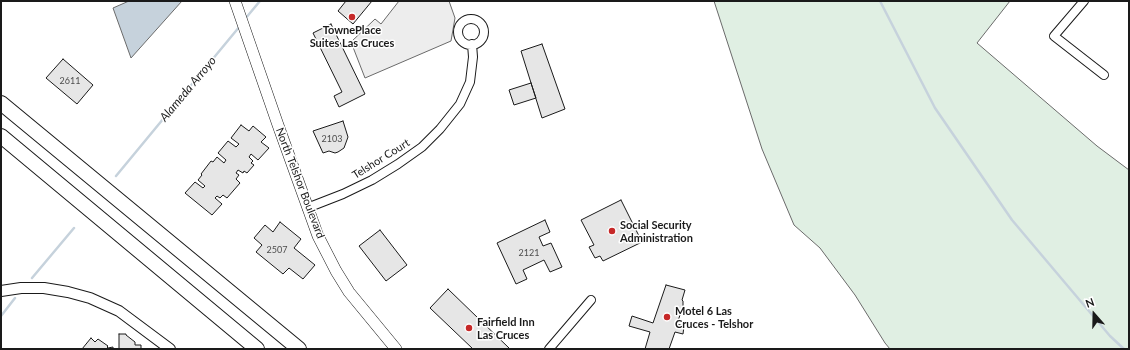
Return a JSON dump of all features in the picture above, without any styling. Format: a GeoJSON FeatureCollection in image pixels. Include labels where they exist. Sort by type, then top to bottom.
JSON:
{"type":"FeatureCollection","features":[{"type":"Feature","properties":{"kind":"highway"},"geometry":{"type":"LineString","coordinates":[[1,97],[47,140]]}},
{"type":"Feature","properties":{"kind":"highway"},"geometry":{"type":"LineString","coordinates":[[1,103],[299,349]]}},
{"type":"Feature","properties":{"kind":"highway"},"geometry":{"type":"LineString","coordinates":[[1,136],[257,349]]}},
{"type":"Feature","properties":{"kind":"highway"},"geometry":{"type":"LineString","coordinates":[[1,145],[68,193]]}},
{"type":"Feature","properties":{"kind":"main road","name":"North Telshor Boulevard"},"geometry":{"type":"LineString","coordinates":[[235,3],[318,236],[336,271],[349,292],[396,349]]}},
{"type":"Feature","properties":{"kind":"street"},"geometry":{"type":"LineString","coordinates":[[1084,1],[1054,36],[1104,75]]}},
{"type":"Feature","properties":{"kind":"street","name":"Telshor Court"},"geometry":{"type":"LineString","coordinates":[[307,208],[343,194],[372,180],[422,147],[440,129],[460,104],[470,82],[473,57],[472,44]]}},
{"type":"Feature","properties":{"kind":"street"},"geometry":{"type":"LineString","coordinates":[[1,291],[21,288],[44,288],[90,298],[119,311],[170,349]]}},
{"type":"Feature","properties":{"kind":"street"},"geometry":{"type":"LineString","coordinates":[[549,349],[591,300]]}},
{"type":"Feature","properties":{"kind":"green space"},"geometry":{"type":"Polygon","coordinates":[[[714,1],[1010,1],[977,43],[1097,146],[1129,170],[1129,349],[890,349],[855,295],[820,248],[794,225],[762,149],[714,1]]]}},
{"type":"Feature","properties":{"kind":"shaded area"},"geometry":{"type":"Polygon","coordinates":[[[129,1],[182,1],[131,58],[113,8],[129,1]]]}},
{"type":"Feature","properties":{"kind":"shaded area"},"geometry":{"type":"Polygon","coordinates":[[[399,1],[449,1],[455,18],[451,41],[365,78],[351,42],[375,19],[381,24],[399,1]]]}},
{"type":"Feature","properties":{"kind":"building","name":"TownePlace Suites Las Cruces"},"geometry":{"type":"Polygon","coordinates":[[[346,1],[372,1],[353,24],[338,11],[346,1]]]}},
{"type":"Feature","properties":{"kind":"building"},"geometry":{"type":"Polygon","coordinates":[[[331,24],[365,94],[339,107],[334,96],[342,92],[313,33],[331,24]]]}},
{"type":"Feature","properties":{"kind":"building"},"geometry":{"type":"Polygon","coordinates":[[[542,44],[565,109],[542,118],[521,51],[542,44]]]}},
{"type":"Feature","properties":{"kind":"building"},"geometry":{"type":"Polygon","coordinates":[[[63,59],[93,85],[77,104],[46,78],[63,59]]]}},
{"type":"Feature","properties":{"kind":"building"},"geometry":{"type":"Polygon","coordinates":[[[531,83],[536,98],[514,105],[509,90],[531,83]]]}},
{"type":"Feature","properties":{"kind":"building"},"geometry":{"type":"Polygon","coordinates":[[[343,121],[348,137],[344,148],[335,153],[329,151],[323,153],[313,131],[343,121]]]}},
{"type":"Feature","properties":{"kind":"building"},"geometry":{"type":"Polygon","coordinates":[[[241,125],[249,131],[253,126],[266,137],[261,142],[269,148],[258,160],[251,154],[249,157],[253,161],[251,163],[254,165],[247,173],[244,171],[243,173],[238,170],[236,173],[239,175],[236,179],[240,183],[227,198],[223,195],[220,198],[217,196],[215,198],[222,204],[212,215],[185,193],[195,182],[203,188],[205,186],[198,180],[211,161],[213,162],[217,157],[224,163],[226,160],[218,153],[228,141],[236,147],[239,144],[231,138],[241,125]]]}},
{"type":"Feature","properties":{"kind":"building","name":"Social Security Administration"},"geometry":{"type":"Polygon","coordinates":[[[621,200],[642,242],[603,261],[600,256],[595,258],[589,247],[594,245],[581,220],[621,200]]]}},
{"type":"Feature","properties":{"kind":"building"},"geometry":{"type":"Polygon","coordinates":[[[545,220],[550,232],[539,237],[543,246],[551,243],[562,267],[550,272],[544,260],[523,270],[527,279],[516,284],[497,243],[545,220]]]}},
{"type":"Feature","properties":{"kind":"building"},"geometry":{"type":"Polygon","coordinates":[[[280,222],[301,239],[294,248],[315,265],[303,279],[289,268],[283,274],[256,252],[262,245],[254,238],[265,225],[273,232],[280,222]]]}},
{"type":"Feature","properties":{"kind":"building"},"geometry":{"type":"Polygon","coordinates":[[[380,230],[407,265],[386,281],[359,246],[380,230]]]}},
{"type":"Feature","properties":{"kind":"building","name":"Motel 6 Las Cruces - Telshor"},"geometry":{"type":"Polygon","coordinates":[[[666,285],[685,290],[682,300],[683,306],[677,324],[684,326],[683,334],[675,332],[669,349],[645,349],[650,332],[629,326],[632,316],[653,323],[666,285]]]}},
{"type":"Feature","properties":{"kind":"building","name":"Fairfield Inn Las Cruces"},"geometry":{"type":"Polygon","coordinates":[[[448,289],[509,348],[473,349],[430,308],[448,289]]]}},
{"type":"Feature","properties":{"kind":"building"},"geometry":{"type":"Polygon","coordinates":[[[119,334],[126,334],[135,342],[135,345],[141,345],[141,349],[119,349],[119,334]]]}},
{"type":"Feature","properties":{"kind":"building"},"geometry":{"type":"Polygon","coordinates":[[[91,338],[95,342],[98,339],[108,346],[108,348],[113,347],[113,349],[82,349],[91,338]]]}},
{"type":"Feature","properties":{"kind":"waterway","name":"Alameda Arroyo"},"geometry":{"type":"LineString","coordinates":[[245,19],[260,1]]}},
{"type":"Feature","properties":{"kind":"waterway"},"geometry":{"type":"LineString","coordinates":[[880,1],[935,108],[1012,220],[1110,336],[1124,349]]}},
{"type":"Feature","properties":{"kind":"waterway","name":"Alameda Arroyo"},"geometry":{"type":"LineString","coordinates":[[116,176],[240,26]]}},
{"type":"Feature","properties":{"kind":"waterway","name":"Alameda Arroyo"},"geometry":{"type":"LineString","coordinates":[[32,278],[74,228]]}},
{"type":"Feature","properties":{"kind":"waterway","name":"Alameda Arroyo"},"geometry":{"type":"LineString","coordinates":[[1,316],[15,298]]}},
{"type":"Feature","properties":{"kind":"place","name":"TownePlace Suites Las Cruces"},"geometry":{"type":"Point","coordinates":[352,17]}},
{"type":"Feature","properties":{"kind":"place","name":"Social Security Administration"},"geometry":{"type":"Point","coordinates":[612,231]}},
{"type":"Feature","properties":{"kind":"place","name":"Motel 6 Las Cruces - Telshor"},"geometry":{"type":"Point","coordinates":[667,317]}},
{"type":"Feature","properties":{"kind":"place","name":"Fairfield Inn Las Cruces"},"geometry":{"type":"Point","coordinates":[469,328]}}]}
